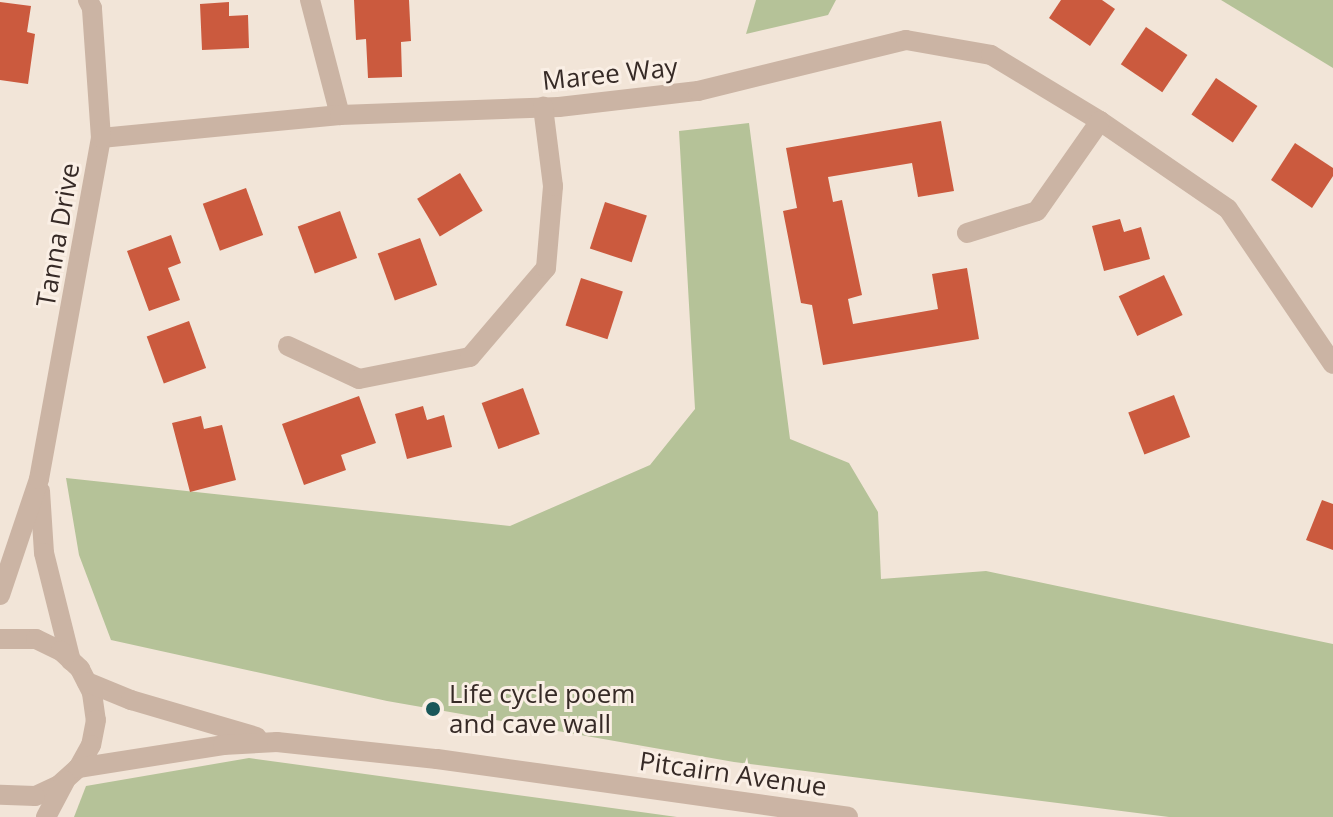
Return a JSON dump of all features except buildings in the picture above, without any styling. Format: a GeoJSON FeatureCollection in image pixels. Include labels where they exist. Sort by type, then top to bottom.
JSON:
{"type":"FeatureCollection","features":[{"type":"Feature","properties":{"kind":"street","name":"Tanna Drive"},"geometry":{"type":"LineString","coordinates":[[0,595],[39,479],[101,138],[92,8],[88,0]]}},
{"type":"Feature","properties":{"kind":"street"},"geometry":{"type":"LineString","coordinates":[[310,0],[340,115]]}},
{"type":"Feature","properties":{"kind":"street","name":"Maree Way"},"geometry":{"type":"LineString","coordinates":[[101,138],[340,115],[543,107],[698,91],[906,40],[991,55],[1100,121],[1228,209],[1333,364]]}},
{"type":"Feature","properties":{"kind":"street"},"geometry":{"type":"LineString","coordinates":[[288,346],[359,379],[470,357],[546,268],[553,186],[543,107]]}},
{"type":"Feature","properties":{"kind":"street"},"geometry":{"type":"LineString","coordinates":[[967,233],[1037,211],[1100,121]]}},
{"type":"Feature","properties":{"kind":"street","name":"Tanna Drive"},"geometry":{"type":"LineString","coordinates":[[39,479],[44,553],[71,661]]}},
{"type":"Feature","properties":{"kind":"street"},"geometry":{"type":"LineString","coordinates":[[0,639],[36,639],[61,651],[87,682],[96,720],[91,745],[46,817]]}},
{"type":"Feature","properties":{"kind":"street","name":"Pitcairn Avenue"},"geometry":{"type":"LineString","coordinates":[[87,682],[176,714],[277,742]]}},
{"type":"Feature","properties":{"kind":"street","name":"Pitcairn Avenue"},"geometry":{"type":"LineString","coordinates":[[0,795],[35,796],[73,773],[223,745],[277,742],[437,759],[848,817]]}},
{"type":"Feature","properties":{"kind":"green space"},"geometry":{"type":"Polygon","coordinates":[[[756,0],[836,0],[828,15],[746,34],[756,0]]]}},
{"type":"Feature","properties":{"kind":"green space"},"geometry":{"type":"Polygon","coordinates":[[[1221,0],[1333,0],[1333,68],[1221,0]]]}},
{"type":"Feature","properties":{"kind":"green space"},"geometry":{"type":"Polygon","coordinates":[[[749,123],[790,439],[849,463],[878,512],[881,579],[986,571],[1333,644],[1333,817],[1169,817],[734,762],[387,701],[111,640],[79,555],[66,478],[510,526],[650,465],[695,409],[679,131],[749,123]]]}},
{"type":"Feature","properties":{"kind":"green space"},"geometry":{"type":"Polygon","coordinates":[[[249,758],[677,817],[74,817],[86,786],[249,758]]]}},
{"type":"Feature","properties":{"kind":"place","name":"Life cycle poem and cave wall"},"geometry":{"type":"Point","coordinates":[433,709]}}]}
